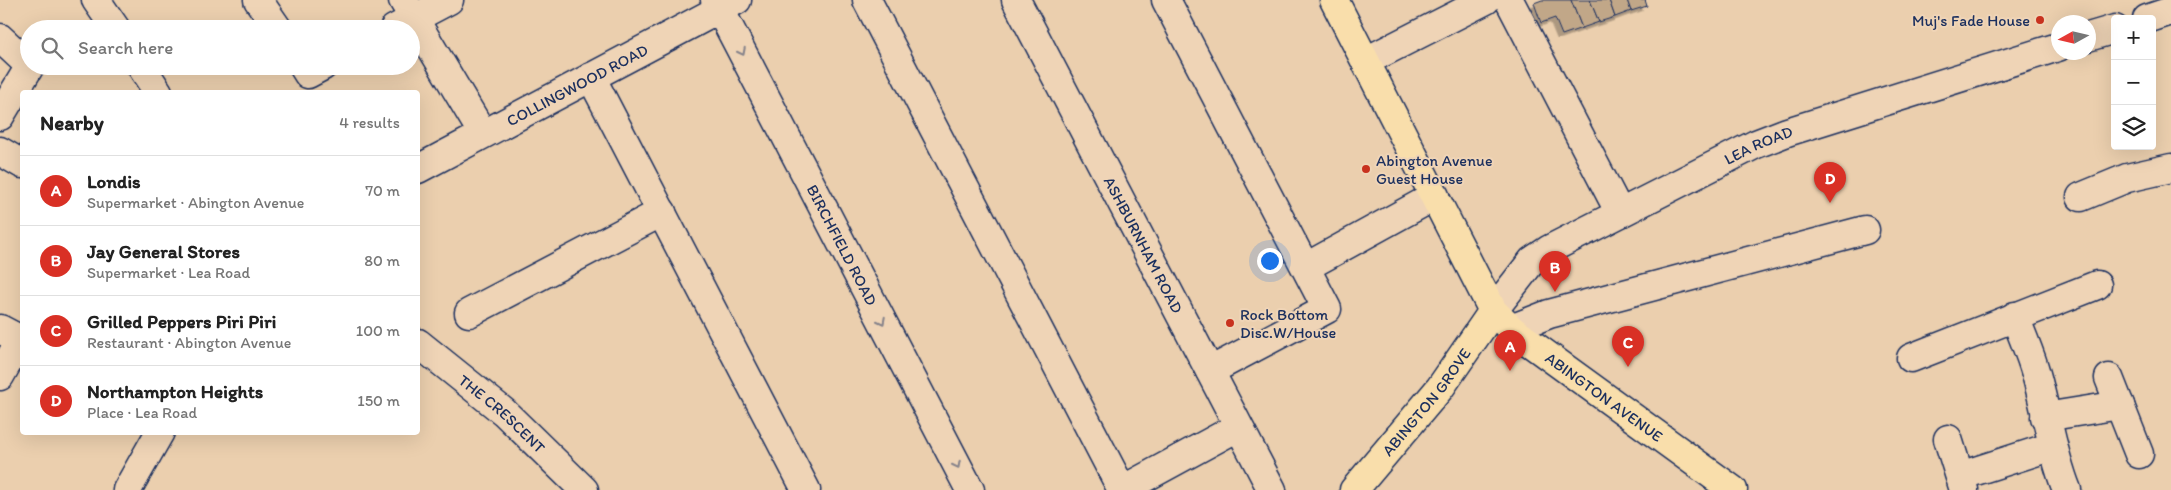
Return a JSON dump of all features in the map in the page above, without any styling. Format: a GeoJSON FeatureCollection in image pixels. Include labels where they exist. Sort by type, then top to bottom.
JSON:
{"type":"FeatureCollection","features":[{"type":"Feature","properties":{"kind":"main road","name":"ABINGTON AVENUE"},"geometry":{"type":"LineString","coordinates":[[1334,0],[1435,196],[1502,320],[1733,490]]}},
{"type":"Feature","properties":{"kind":"main road","name":"ABINGTON GROVE"},"geometry":{"type":"LineString","coordinates":[[1354,490],[1440,388],[1502,320]]}},
{"type":"Feature","properties":{"kind":"street"},"geometry":{"type":"LineString","coordinates":[[96,0],[110,20]]}},
{"type":"Feature","properties":{"kind":"street"},"geometry":{"type":"LineString","coordinates":[[258,0],[272,20]]}},
{"type":"Feature","properties":{"kind":"street"},"geometry":{"type":"LineString","coordinates":[[404,16],[449,0]]}},
{"type":"Feature","properties":{"kind":"street"},"geometry":{"type":"LineString","coordinates":[[867,0],[1122,490],[1238,427]]}},
{"type":"Feature","properties":{"kind":"street","name":"ASHBURNHAM ROAD"},"geometry":{"type":"LineString","coordinates":[[1016,0],[1272,490]]}},
{"type":"Feature","properties":{"kind":"street"},"geometry":{"type":"LineString","coordinates":[[1166,0],[1327,309],[1210,371]]}},
{"type":"Feature","properties":{"kind":"street"},"geometry":{"type":"LineString","coordinates":[[1366,61],[1486,0]]}},
{"type":"Feature","properties":{"kind":"street"},"geometry":{"type":"LineString","coordinates":[[1509,0],[1620,213]]}},
{"type":"Feature","properties":{"kind":"street","name":"COLLINGWOOD ROAD"},"geometry":{"type":"LineString","coordinates":[[420,168],[592,77],[724,3]]}},
{"type":"Feature","properties":{"kind":"street","name":"BIRCHFIELD ROAD"},"geometry":{"type":"LineString","coordinates":[[724,3],[970,490]]}},
{"type":"Feature","properties":{"kind":"street"},"geometry":{"type":"LineString","coordinates":[[2156,16],[2171,11]]}},
{"type":"Feature","properties":{"kind":"street"},"geometry":{"type":"LineString","coordinates":[[2096,35],[2111,30]]}},
{"type":"Feature","properties":{"kind":"street"},"geometry":{"type":"LineString","coordinates":[[0,38],[20,57]]}},
{"type":"Feature","properties":{"kind":"street"},"geometry":{"type":"LineString","coordinates":[[420,40],[483,134]]}},
{"type":"Feature","properties":{"kind":"street","name":"LEA ROAD"},"geometry":{"type":"LineString","coordinates":[[1502,320],[1532,261],[1561,243],[1756,144],[1787,132],[2051,48]]}},
{"type":"Feature","properties":{"kind":"street"},"geometry":{"type":"LineString","coordinates":[[0,116],[24,75]]}},
{"type":"Feature","properties":{"kind":"street"},"geometry":{"type":"LineString","coordinates":[[147,75],[157,90]]}},
{"type":"Feature","properties":{"kind":"street"},"geometry":{"type":"LineString","coordinates":[[592,77],[806,490]]}},
{"type":"Feature","properties":{"kind":"street"},"geometry":{"type":"LineString","coordinates":[[0,151],[20,163]]}},
{"type":"Feature","properties":{"kind":"street"},"geometry":{"type":"LineString","coordinates":[[2081,197],[2127,178],[2171,168]]}},
{"type":"Feature","properties":{"kind":"street"},"geometry":{"type":"LineString","coordinates":[[1306,267],[1435,196]]}},
{"type":"Feature","properties":{"kind":"street"},"geometry":{"type":"LineString","coordinates":[[469,313],[662,212]]}},
{"type":"Feature","properties":{"kind":"street"},"geometry":{"type":"LineString","coordinates":[[1502,320],[1549,314],[1865,230]]}},
{"type":"Feature","properties":{"kind":"street"},"geometry":{"type":"LineString","coordinates":[[1911,358],[2097,285]]}},
{"type":"Feature","properties":{"kind":"street"},"geometry":{"type":"LineString","coordinates":[[2015,316],[2036,374],[2045,417],[2067,490]]}},
{"type":"Feature","properties":{"kind":"street"},"geometry":{"type":"LineString","coordinates":[[0,376],[14,335]]}},
{"type":"Feature","properties":{"kind":"street","name":"THE CRESCENT"},"geometry":{"type":"LineString","coordinates":[[420,345],[504,412],[584,490]]}},
{"type":"Feature","properties":{"kind":"street"},"geometry":{"type":"LineString","coordinates":[[2109,378],[2139,454]]}},
{"type":"Feature","properties":{"kind":"street"},"geometry":{"type":"LineString","coordinates":[[2045,417],[2120,406]]}},
{"type":"Feature","properties":{"kind":"street"},"geometry":{"type":"LineString","coordinates":[[127,490],[158,435]]}},
{"type":"Feature","properties":{"kind":"street"},"geometry":{"type":"LineString","coordinates":[[1948,439],[1962,483],[2053,446]]}},
{"type":"Feature","properties":{"kind":"building"},"geometry":{"type":"Polygon","coordinates":[[[1542,0],[1571,0],[1582,28],[1562,35],[1555,18],[1541,23],[1534,3],[1542,0]]]}},
{"type":"Feature","properties":{"kind":"building"},"geometry":{"type":"Polygon","coordinates":[[[1571,0],[1590,0],[1599,22],[1582,28],[1571,0]]]}},
{"type":"Feature","properties":{"kind":"building"},"geometry":{"type":"Polygon","coordinates":[[[1590,0],[1609,0],[1615,17],[1599,22],[1590,0]]]}},
{"type":"Feature","properties":{"kind":"building"},"geometry":{"type":"Polygon","coordinates":[[[1609,0],[1627,0],[1631,11],[1615,17],[1609,0]]]}},
{"type":"Feature","properties":{"kind":"building"},"geometry":{"type":"Polygon","coordinates":[[[1627,0],[1645,0],[1647,6],[1631,11],[1627,0]]]}},
{"type":"Feature","properties":{"kind":"place","name":"Muj's Fade House"},"geometry":{"type":"Point","coordinates":[2040,20]}},
{"type":"Feature","properties":{"kind":"place","name":"Abington Avenue Guest House"},"geometry":{"type":"Point","coordinates":[1366,169]}},
{"type":"Feature","properties":{"kind":"place","name":"Northampton Heights"},"geometry":{"type":"Point","coordinates":[1830,203]}},
{"type":"Feature","properties":{"kind":"place","name":"Jay General Stores"},"geometry":{"type":"Point","coordinates":[1555,292]}},
{"type":"Feature","properties":{"kind":"place","name":"Rock Bottom Disc.W/House"},"geometry":{"type":"Point","coordinates":[1230,323]}},
{"type":"Feature","properties":{"kind":"place","name":"Grilled Peppers Piri Piri"},"geometry":{"type":"Point","coordinates":[1628,367]}},
{"type":"Feature","properties":{"kind":"place","name":"Londis"},"geometry":{"type":"Point","coordinates":[1510,371]}}]}
